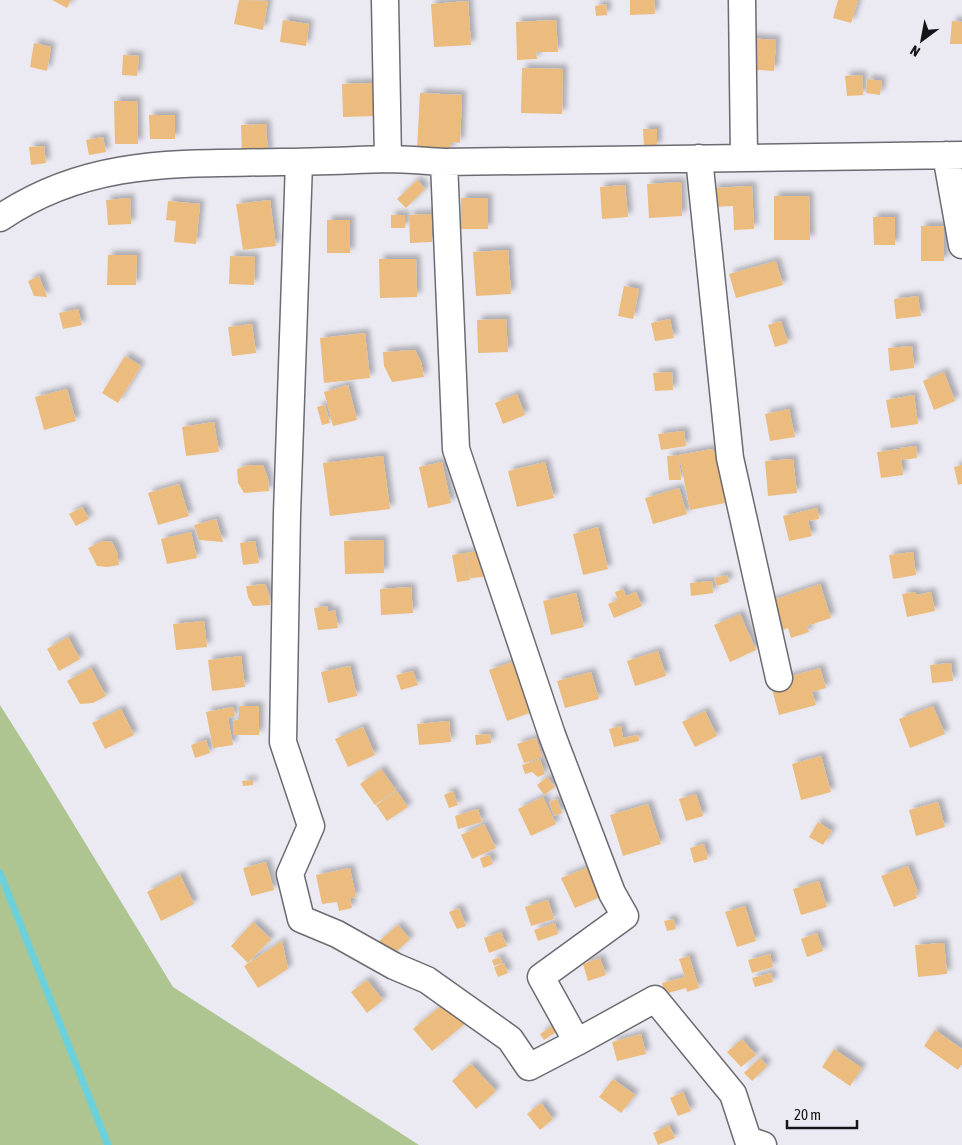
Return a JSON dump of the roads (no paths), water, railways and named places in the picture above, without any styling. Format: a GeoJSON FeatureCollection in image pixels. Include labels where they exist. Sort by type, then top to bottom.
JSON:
{"type":"FeatureCollection","features":[{"type":"Feature","properties":{"kind":"street"},"geometry":{"type":"LineString","coordinates":[[386,0],[388,159]]}},
{"type":"Feature","properties":{"kind":"street"},"geometry":{"type":"LineString","coordinates":[[742,0],[744,157]]}},
{"type":"Feature","properties":{"kind":"street"},"geometry":{"type":"LineString","coordinates":[[0,218],[22,204],[69,183],[113,171],[166,164],[388,159],[444,162],[954,155],[962,245]]}},
{"type":"Feature","properties":{"kind":"street"},"geometry":{"type":"LineString","coordinates":[[699,158],[730,458],[779,678]]}},
{"type":"Feature","properties":{"kind":"street"},"geometry":{"type":"LineString","coordinates":[[299,162],[287,514],[283,742],[311,826],[290,874],[301,919],[337,934],[394,966],[427,980],[510,1039],[529,1067],[656,999],[733,1094],[748,1140],[764,1145]]}},
{"type":"Feature","properties":{"kind":"street"},"geometry":{"type":"LineString","coordinates":[[444,162],[456,449],[552,735],[612,893],[625,916],[541,977],[577,1042]]}},
{"type":"Feature","properties":{"kind":"waterway"},"geometry":{"type":"LineString","coordinates":[[0,873],[108,1145]]}}]}
